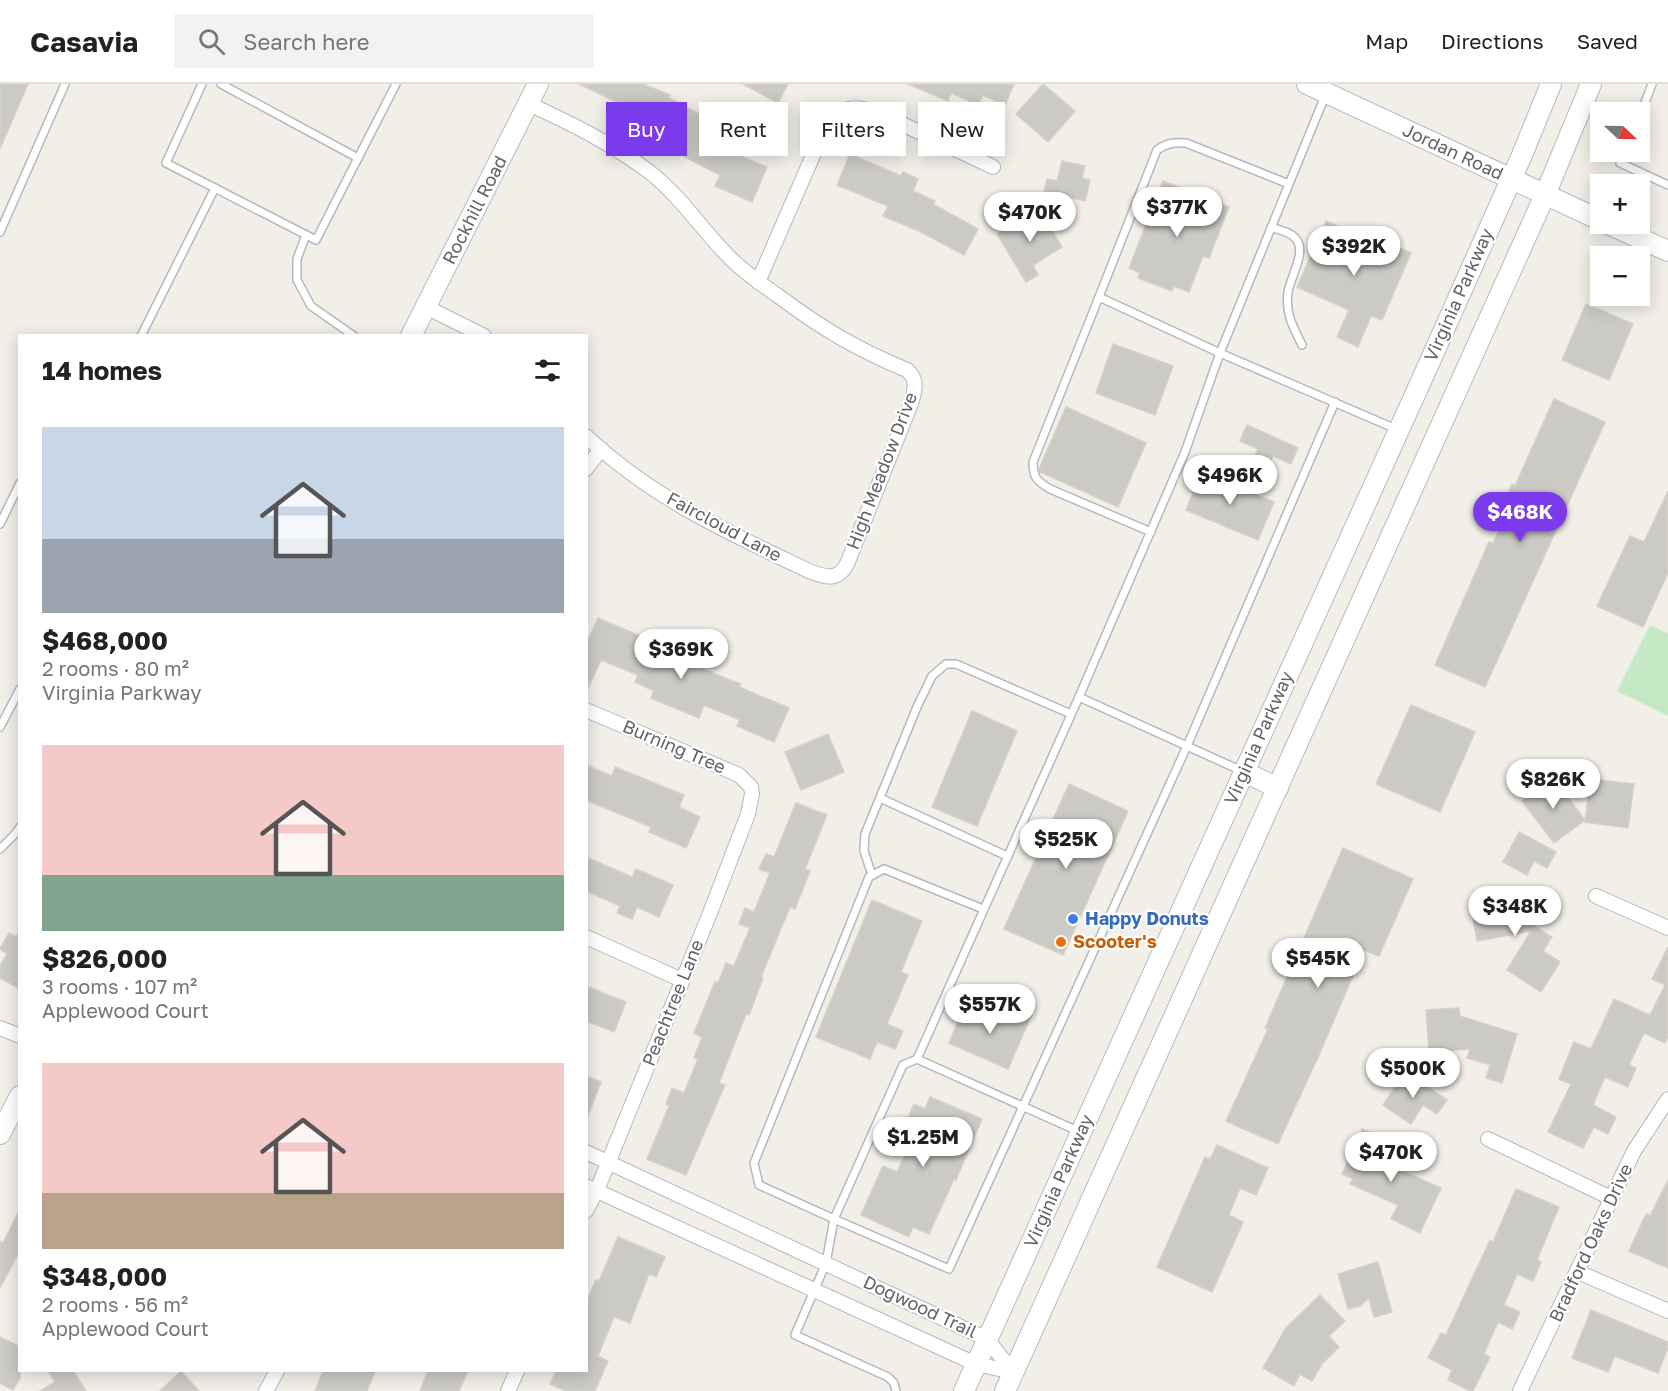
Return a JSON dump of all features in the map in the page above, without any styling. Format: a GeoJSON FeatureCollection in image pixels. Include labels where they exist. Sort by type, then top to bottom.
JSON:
{"type":"FeatureCollection","features":[{"type":"Feature","properties":{"kind":"main road","name":"Rockhill Road"},"geometry":{"type":"LineString","coordinates":[[412,334],[538,84]]}},
{"type":"Feature","properties":{"kind":"main road","name":"Jordan Road"},"geometry":{"type":"LineString","coordinates":[[1307,84],[1590,215]]}},
{"type":"Feature","properties":{"kind":"main road","name":"Virginia Parkway"},"geometry":{"type":"LineString","coordinates":[[964,1391],[1511,179],[1551,84]]}},
{"type":"Feature","properties":{"kind":"main road","name":"Virginia Parkway"},"geometry":{"type":"LineString","coordinates":[[1005,1391],[1545,195],[1591,84]]}},
{"type":"Feature","properties":{"kind":"main road"},"geometry":{"type":"LineString","coordinates":[[1630,234],[1668,251]]}},
{"type":"Feature","properties":{"kind":"main road"},"geometry":{"type":"LineString","coordinates":[[1244,772],[1278,788]]}},
{"type":"Feature","properties":{"kind":"main road"},"geometry":{"type":"LineString","coordinates":[[0,1134],[18,1100]]}},
{"type":"Feature","properties":{"kind":"street","name":"High Meadow Drive"},"geometry":{"type":"LineString","coordinates":[[529,104],[602,141],[653,175],[688,210],[732,260],[758,282],[827,332],[908,370],[913,375],[916,383],[912,401],[842,573]]}},
{"type":"Feature","properties":{"kind":"street"},"geometry":{"type":"LineString","coordinates":[[758,282],[821,137],[831,120],[844,110],[862,108],[879,114],[993,168]]}},
{"type":"Feature","properties":{"kind":"street"},"geometry":{"type":"LineString","coordinates":[[426,307],[480,334]]}},
{"type":"Feature","properties":{"kind":"street","name":"Faircloud Lane"},"geometry":{"type":"LineString","coordinates":[[588,438],[652,488],[709,524],[816,574],[835,576],[842,573]]}},
{"type":"Feature","properties":{"kind":"street"},"geometry":{"type":"LineString","coordinates":[[588,466],[600,449]]}},
{"type":"Feature","properties":{"kind":"street","name":"Burning Tree"},"geometry":{"type":"LineString","coordinates":[[588,711],[738,775],[746,781],[752,794]]}},
{"type":"Feature","properties":{"kind":"street","name":"Peachtree Lane"},"geometry":{"type":"LineString","coordinates":[[588,1203],[592,1188],[609,1161],[710,913],[748,814],[752,794]]}},
{"type":"Feature","properties":{"kind":"street"},"geometry":{"type":"LineString","coordinates":[[1596,896],[1668,928]]}},
{"type":"Feature","properties":{"kind":"street"},"geometry":{"type":"LineString","coordinates":[[588,938],[682,980]]}},
{"type":"Feature","properties":{"kind":"street"},"geometry":{"type":"LineString","coordinates":[[0,1028],[18,1035]]}},
{"type":"Feature","properties":{"kind":"street","name":"Bradford Oaks Drive"},"geometry":{"type":"LineString","coordinates":[[1520,1391],[1634,1151],[1668,1099]]}},
{"type":"Feature","properties":{"kind":"street"},"geometry":{"type":"LineString","coordinates":[[1488,1139],[1611,1198]]}},
{"type":"Feature","properties":{"kind":"street","name":"Dogwood Trail"},"geometry":{"type":"LineString","coordinates":[[588,1153],[987,1340],[1013,1372]]}},
{"type":"Feature","properties":{"kind":"street","name":"Dogwood Trail"},"geometry":{"type":"LineString","coordinates":[[592,1188],[976,1364],[1013,1372]]}},
{"type":"Feature","properties":{"kind":"street"},"geometry":{"type":"LineString","coordinates":[[1578,1272],[1668,1311]]}},
{"type":"Feature","properties":{"kind":"street"},"geometry":{"type":"LineString","coordinates":[[266,1391],[276,1372]]}},
{"type":"Feature","properties":{"kind":"street"},"geometry":{"type":"LineString","coordinates":[[508,1391],[517,1372]]}},
{"type":"Feature","properties":{"kind":"lane"},"geometry":{"type":"LineString","coordinates":[[0,232],[65,84]]}},
{"type":"Feature","properties":{"kind":"lane"},"geometry":{"type":"LineString","coordinates":[[202,84],[166,163],[316,240],[396,84]]}},
{"type":"Feature","properties":{"kind":"lane"},"geometry":{"type":"LineString","coordinates":[[221,84],[358,158]]}},
{"type":"Feature","properties":{"kind":"lane"},"geometry":{"type":"LineString","coordinates":[[1645,102],[1652,84]]}},
{"type":"Feature","properties":{"kind":"lane"},"geometry":{"type":"LineString","coordinates":[[896,1391],[894,1383],[888,1377],[795,1335],[826,1263],[834,1219],[903,1065],[917,1059],[1079,697],[1185,452],[1220,353],[1326,93]]}},
{"type":"Feature","properties":{"kind":"lane"},"geometry":{"type":"LineString","coordinates":[[1150,532],[1050,489],[1037,481],[1033,474],[1033,462],[1157,150],[1172,142],[1186,143],[1289,184]]}},
{"type":"Feature","properties":{"kind":"lane"},"geometry":{"type":"LineString","coordinates":[[1620,162],[1668,186]]}},
{"type":"Feature","properties":{"kind":"lane"},"geometry":{"type":"LineString","coordinates":[[142,334],[215,188]]}},
{"type":"Feature","properties":{"kind":"lane"},"geometry":{"type":"LineString","coordinates":[[1271,227],[1297,239],[1300,249],[1288,292],[1288,318],[1302,345]]}},
{"type":"Feature","properties":{"kind":"lane"},"geometry":{"type":"LineString","coordinates":[[306,235],[297,259],[297,280],[311,306],[351,334]]}},
{"type":"Feature","properties":{"kind":"lane"},"geometry":{"type":"LineString","coordinates":[[1099,297],[1220,353],[1398,430]]}},
{"type":"Feature","properties":{"kind":"lane"},"geometry":{"type":"LineString","coordinates":[[983,909],[884,869],[869,877],[754,1163],[759,1185],[949,1269],[1187,746],[1335,402]]}},
{"type":"Feature","properties":{"kind":"lane"},"geometry":{"type":"LineString","coordinates":[[0,524],[18,487]]}},
{"type":"Feature","properties":{"kind":"lane"},"geometry":{"type":"LineString","coordinates":[[873,875],[864,851],[865,834],[932,676],[946,664],[956,664],[1071,714]]}},
{"type":"Feature","properties":{"kind":"lane"},"geometry":{"type":"LineString","coordinates":[[0,727],[18,693]]}},
{"type":"Feature","properties":{"kind":"lane"},"geometry":{"type":"LineString","coordinates":[[1079,697],[1244,772]]}},
{"type":"Feature","properties":{"kind":"lane"},"geometry":{"type":"LineString","coordinates":[[880,798],[1007,856]]}},
{"type":"Feature","properties":{"kind":"lane"},"geometry":{"type":"LineString","coordinates":[[0,849],[18,830]]}},
{"type":"Feature","properties":{"kind":"lane"},"geometry":{"type":"LineString","coordinates":[[917,1059],[1081,1133]]}},
{"type":"Feature","properties":{"kind":"green space"},"geometry":{"type":"Polygon","coordinates":[[[1650,625],[1668,634],[1668,716],[1617,691],[1650,625]]]}},
{"type":"Feature","properties":{"kind":"building"},"geometry":{"type":"Polygon","coordinates":[[[0,84],[28,84],[0,149],[0,84]]]}},
{"type":"Feature","properties":{"kind":"building"},"geometry":{"type":"Polygon","coordinates":[[[579,84],[643,84],[670,95],[669,98],[677,102],[617,102],[579,84]]]}},
{"type":"Feature","properties":{"kind":"building"},"geometry":{"type":"Polygon","coordinates":[[[743,84],[788,84],[779,102],[743,84]]]}},
{"type":"Feature","properties":{"kind":"building"},"geometry":{"type":"Polygon","coordinates":[[[908,84],[1014,84],[1005,105],[1005,102],[998,102],[983,95],[980,102],[971,102],[951,93],[948,101],[908,84]]]}},
{"type":"Feature","properties":{"kind":"building"},"geometry":{"type":"Polygon","coordinates":[[[1043,84],[1075,111],[1048,142],[1016,114],[1043,84]]]}},
{"type":"Feature","properties":{"kind":"building"},"geometry":{"type":"Polygon","coordinates":[[[687,107],[699,114],[699,156],[741,156],[767,167],[752,202],[715,186],[720,175],[683,156],[687,156],[687,107]]]}},
{"type":"Feature","properties":{"kind":"building"},"geometry":{"type":"Polygon","coordinates":[[[849,156],[855,156],[901,176],[903,172],[918,179],[913,191],[935,201],[933,204],[978,229],[964,255],[921,232],[883,216],[888,206],[837,185],[849,156]]]}},
{"type":"Feature","properties":{"kind":"building"},"geometry":{"type":"Polygon","coordinates":[[[1062,161],[1085,166],[1082,178],[1090,180],[1085,201],[1044,191],[1047,179],[1057,181],[1062,161]]]}},
{"type":"Feature","properties":{"kind":"building"},"geometry":{"type":"Polygon","coordinates":[[[1163,181],[1229,207],[1209,258],[1203,256],[1189,292],[1174,286],[1172,291],[1138,278],[1140,273],[1129,268],[1163,181]]]}},
{"type":"Feature","properties":{"kind":"building"},"geometry":{"type":"Polygon","coordinates":[[[1039,209],[1062,247],[1033,265],[1038,275],[1026,282],[997,234],[1039,209]]]}},
{"type":"Feature","properties":{"kind":"building"},"geometry":{"type":"Polygon","coordinates":[[[1326,221],[1378,244],[1380,239],[1411,253],[1382,320],[1371,316],[1358,347],[1337,337],[1349,310],[1297,287],[1326,221]]]}},
{"type":"Feature","properties":{"kind":"building"},"geometry":{"type":"Polygon","coordinates":[[[1586,304],[1633,324],[1609,380],[1562,360],[1586,304]]]}},
{"type":"Feature","properties":{"kind":"building"},"geometry":{"type":"Polygon","coordinates":[[[1113,344],[1173,366],[1155,415],[1096,393],[1113,344]]]}},
{"type":"Feature","properties":{"kind":"building"},"geometry":{"type":"Polygon","coordinates":[[[1554,399],[1605,422],[1485,687],[1435,665],[1489,542],[1493,543],[1510,507],[1503,504],[1512,484],[1515,486],[1554,399]]]}},
{"type":"Feature","properties":{"kind":"building"},"geometry":{"type":"Polygon","coordinates":[[[1066,407],[1146,443],[1118,507],[1040,472],[1039,469],[1066,407]]]}},
{"type":"Feature","properties":{"kind":"building"},"geometry":{"type":"Polygon","coordinates":[[[1247,425],[1298,448],[1291,464],[1273,456],[1269,465],[1254,458],[1258,449],[1240,441],[1247,425]]]}},
{"type":"Feature","properties":{"kind":"building"},"geometry":{"type":"Polygon","coordinates":[[[1202,472],[1274,502],[1258,540],[1186,510],[1202,472]]]}},
{"type":"Feature","properties":{"kind":"building"},"geometry":{"type":"Polygon","coordinates":[[[1668,491],[1668,573],[1643,627],[1597,606],[1630,536],[1644,542],[1668,491]]]}},
{"type":"Feature","properties":{"kind":"building"},"geometry":{"type":"Polygon","coordinates":[[[598,618],[677,652],[674,658],[741,684],[739,687],[789,708],[774,742],[737,726],[740,720],[704,705],[699,718],[651,698],[654,691],[635,682],[638,675],[601,660],[588,689],[588,640],[598,618]]]}},
{"type":"Feature","properties":{"kind":"building"},"geometry":{"type":"Polygon","coordinates":[[[1411,705],[1475,732],[1440,812],[1376,784],[1411,705]]]}},
{"type":"Feature","properties":{"kind":"building"},"geometry":{"type":"Polygon","coordinates":[[[972,711],[1017,731],[977,826],[932,807],[972,711]]]}},
{"type":"Feature","properties":{"kind":"building"},"geometry":{"type":"Polygon","coordinates":[[[828,734],[844,772],[801,790],[785,752],[828,734]]]}},
{"type":"Feature","properties":{"kind":"building"},"geometry":{"type":"Polygon","coordinates":[[[588,766],[612,776],[615,767],[684,795],[679,807],[700,817],[686,848],[649,832],[651,827],[588,801],[588,766]]]}},
{"type":"Feature","properties":{"kind":"building"},"geometry":{"type":"Polygon","coordinates":[[[1553,777],[1585,820],[1554,843],[1522,801],[1553,777]]]}},
{"type":"Feature","properties":{"kind":"building"},"geometry":{"type":"Polygon","coordinates":[[[1590,779],[1634,784],[1628,828],[1585,822],[1590,779]]]}},
{"type":"Feature","properties":{"kind":"building"},"geometry":{"type":"Polygon","coordinates":[[[1069,784],[1128,811],[1063,955],[1004,929],[1069,784]]]}},
{"type":"Feature","properties":{"kind":"building"},"geometry":{"type":"Polygon","coordinates":[[[796,803],[827,815],[805,869],[810,871],[795,909],[790,907],[761,977],[763,978],[749,1015],[746,1014],[719,1083],[725,1085],[686,1175],[647,1159],[669,1106],[666,1104],[672,1088],[684,1093],[698,1059],[694,1058],[702,1037],[694,1033],[715,982],[718,983],[726,963],[734,966],[750,928],[739,924],[745,908],[754,912],[770,873],[759,869],[766,854],[774,857],[796,803]]]}},
{"type":"Feature","properties":{"kind":"building"},"geometry":{"type":"Polygon","coordinates":[[[1519,832],[1556,852],[1547,868],[1534,861],[1527,875],[1503,862],[1519,832]]]}},
{"type":"Feature","properties":{"kind":"building"},"geometry":{"type":"Polygon","coordinates":[[[1343,848],[1413,879],[1379,956],[1364,950],[1278,1144],[1226,1121],[1268,1029],[1265,1028],[1343,848]]]}},
{"type":"Feature","properties":{"kind":"building"},"geometry":{"type":"Polygon","coordinates":[[[588,858],[632,877],[636,869],[673,885],[659,917],[637,907],[632,919],[617,913],[620,906],[588,892],[588,858]]]}},
{"type":"Feature","properties":{"kind":"building"},"geometry":{"type":"Polygon","coordinates":[[[1521,892],[1527,922],[1552,937],[1543,951],[1560,962],[1541,992],[1507,970],[1531,931],[1477,941],[1470,901],[1521,892]]]}},
{"type":"Feature","properties":{"kind":"building"},"geometry":{"type":"Polygon","coordinates":[[[872,900],[922,921],[901,972],[908,975],[887,1024],[903,1031],[895,1049],[877,1042],[870,1059],[816,1037],[872,900]]]}},
{"type":"Feature","properties":{"kind":"building"},"geometry":{"type":"Polygon","coordinates":[[[9,933],[16,937],[18,934],[18,988],[0,978],[0,966],[7,954],[0,949],[9,933]]]}},
{"type":"Feature","properties":{"kind":"building"},"geometry":{"type":"Polygon","coordinates":[[[1668,947],[1668,1036],[1665,1043],[1644,1033],[1629,1065],[1636,1068],[1628,1087],[1605,1077],[1593,1105],[1616,1117],[1608,1134],[1594,1127],[1583,1148],[1548,1132],[1571,1084],[1559,1079],[1574,1042],[1591,1049],[1614,999],[1650,1015],[1665,985],[1652,979],[1668,947]]]}},
{"type":"Feature","properties":{"kind":"building"},"geometry":{"type":"Polygon","coordinates":[[[588,987],[626,1002],[614,1032],[588,1022],[588,987]]]}},
{"type":"Feature","properties":{"kind":"building"},"geometry":{"type":"Polygon","coordinates":[[[965,1005],[1009,1024],[1016,1009],[1031,1016],[1008,1069],[949,1043],[965,1005]]]}},
{"type":"Feature","properties":{"kind":"building"},"geometry":{"type":"Polygon","coordinates":[[[1459,1008],[1460,1016],[1517,1034],[1502,1083],[1486,1078],[1490,1065],[1467,1058],[1470,1049],[1429,1052],[1426,1010],[1459,1008]]]}},
{"type":"Feature","properties":{"kind":"building"},"geometry":{"type":"Polygon","coordinates":[[[1405,1072],[1447,1100],[1437,1114],[1423,1105],[1411,1124],[1383,1105],[1405,1072]]]}},
{"type":"Feature","properties":{"kind":"building"},"geometry":{"type":"Polygon","coordinates":[[[588,1077],[601,1082],[588,1115],[588,1077]]]}},
{"type":"Feature","properties":{"kind":"building"},"geometry":{"type":"Polygon","coordinates":[[[930,1097],[982,1119],[956,1180],[954,1179],[929,1234],[913,1227],[909,1237],[861,1215],[883,1166],[897,1172],[909,1146],[898,1141],[914,1104],[925,1109],[930,1097]]]}},
{"type":"Feature","properties":{"kind":"building"},"geometry":{"type":"Polygon","coordinates":[[[1362,1129],[1381,1137],[1374,1152],[1397,1162],[1394,1167],[1441,1188],[1420,1233],[1391,1219],[1398,1205],[1350,1184],[1353,1179],[1342,1174],[1362,1129]]]}},
{"type":"Feature","properties":{"kind":"building"},"geometry":{"type":"Polygon","coordinates":[[[1217,1145],[1268,1168],[1256,1195],[1240,1188],[1229,1215],[1243,1222],[1212,1292],[1157,1267],[1205,1157],[1210,1159],[1217,1145]]]}},
{"type":"Feature","properties":{"kind":"building"},"geometry":{"type":"Polygon","coordinates":[[[1668,1180],[1668,1268],[1629,1251],[1646,1214],[1650,1216],[1668,1180]]]}},
{"type":"Feature","properties":{"kind":"building"},"geometry":{"type":"Polygon","coordinates":[[[1516,1189],[1559,1207],[1537,1260],[1541,1262],[1533,1281],[1517,1274],[1504,1305],[1520,1312],[1512,1329],[1498,1322],[1484,1354],[1490,1357],[1473,1391],[1470,1391],[1448,1380],[1452,1370],[1428,1358],[1441,1333],[1446,1335],[1490,1240],[1493,1242],[1516,1189]]]}},
{"type":"Feature","properties":{"kind":"building"},"geometry":{"type":"Polygon","coordinates":[[[18,1213],[18,1254],[0,1288],[0,1241],[3,1243],[18,1213]]]}},
{"type":"Feature","properties":{"kind":"building"},"geometry":{"type":"Polygon","coordinates":[[[618,1237],[665,1257],[656,1277],[649,1274],[630,1323],[614,1317],[598,1356],[608,1361],[595,1391],[566,1391],[550,1384],[556,1372],[588,1372],[588,1298],[596,1280],[599,1281],[618,1237]]]}},
{"type":"Feature","properties":{"kind":"building"},"geometry":{"type":"Polygon","coordinates":[[[1378,1262],[1392,1312],[1374,1317],[1369,1298],[1360,1306],[1348,1309],[1338,1274],[1378,1262]]]}},
{"type":"Feature","properties":{"kind":"building"},"geometry":{"type":"Polygon","coordinates":[[[1320,1295],[1345,1321],[1329,1336],[1339,1347],[1322,1364],[1312,1381],[1300,1374],[1294,1386],[1263,1368],[1286,1328],[1320,1295]]]}},
{"type":"Feature","properties":{"kind":"building"},"geometry":{"type":"Polygon","coordinates":[[[1591,1310],[1668,1342],[1668,1348],[1658,1373],[1615,1356],[1608,1372],[1572,1358],[1591,1310]]]}},
{"type":"Feature","properties":{"kind":"building"},"geometry":{"type":"Polygon","coordinates":[[[0,1337],[18,1346],[20,1378],[13,1390],[0,1383],[0,1337]]]}},
{"type":"Feature","properties":{"kind":"building"},"geometry":{"type":"Polygon","coordinates":[[[49,1372],[74,1372],[86,1391],[40,1391],[55,1382],[49,1372]]]}},
{"type":"Feature","properties":{"kind":"building"},"geometry":{"type":"Polygon","coordinates":[[[182,1372],[199,1391],[160,1391],[182,1372]]]}},
{"type":"Feature","properties":{"kind":"building"},"geometry":{"type":"Polygon","coordinates":[[[323,1372],[375,1372],[367,1391],[315,1391],[323,1372]]]}},
{"type":"Feature","properties":{"kind":"building"},"geometry":{"type":"Polygon","coordinates":[[[428,1372],[468,1372],[459,1391],[420,1391],[428,1372]]]}},
{"type":"Feature","properties":{"kind":"place","name":"Happy Donuts"},"geometry":{"type":"Point","coordinates":[1073,919]}},
{"type":"Feature","properties":{"kind":"place","name":"Scooter's"},"geometry":{"type":"Point","coordinates":[1061,942]}}]}
